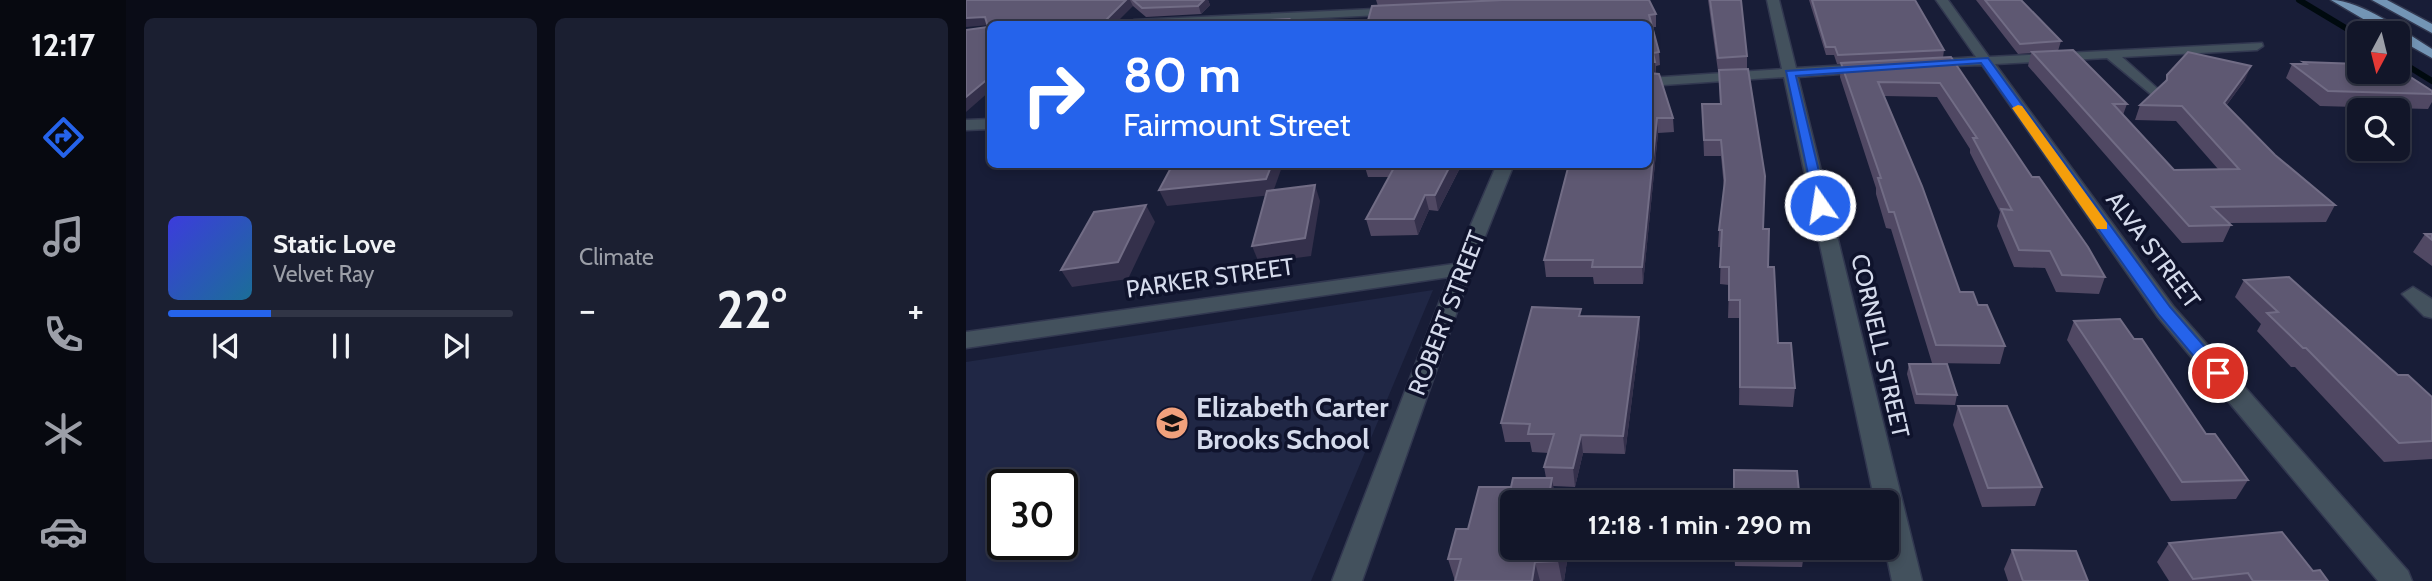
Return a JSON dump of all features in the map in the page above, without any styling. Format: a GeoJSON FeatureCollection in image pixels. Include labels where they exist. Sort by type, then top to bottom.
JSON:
{"type":"FeatureCollection","features":[{"type":"Feature","properties":{"kind":"highway"},"geometry":{"type":"LineString","coordinates":[[2337,0],[2374,21]]}},
{"type":"Feature","properties":{"kind":"highway"},"geometry":{"type":"LineString","coordinates":[[2378,0],[2432,29]]}},
{"type":"Feature","properties":{"kind":"highway"},"geometry":{"type":"LineString","coordinates":[[2410,41],[2432,54]]}},
{"type":"Feature","properties":{"kind":"street","name":"CORNELL STREET"},"geometry":{"type":"LineString","coordinates":[[1773,0],[1907,581]]}},
{"type":"Feature","properties":{"kind":"street","name":"ALVA STREET"},"geometry":{"type":"LineString","coordinates":[[1942,0],[2165,311],[2397,581]]}},
{"type":"Feature","properties":{"kind":"street"},"geometry":{"type":"LineString","coordinates":[[1186,21],[1405,11]]}},
{"type":"Feature","properties":{"kind":"street"},"geometry":{"type":"LineString","coordinates":[[1915,65],[2258,46]]}},
{"type":"Feature","properties":{"kind":"street"},"geometry":{"type":"LineString","coordinates":[[2109,53],[2154,92]]}},
{"type":"Feature","properties":{"kind":"street"},"geometry":{"type":"LineString","coordinates":[[1652,82],[1887,67]]}},
{"type":"Feature","properties":{"kind":"street"},"geometry":{"type":"LineString","coordinates":[[966,125],[987,124]]}},
{"type":"Feature","properties":{"kind":"street","name":"ROBERT STREET"},"geometry":{"type":"LineString","coordinates":[[1347,581],[1462,269],[1504,168]]}},
{"type":"Feature","properties":{"kind":"street","name":"PARKER STREET"},"geometry":{"type":"LineString","coordinates":[[966,340],[1462,269]]}},
{"type":"Feature","properties":{"kind":"street"},"geometry":{"type":"LineString","coordinates":[[2413,294],[2432,311]]}},
{"type":"Feature","properties":{"kind":"shaded area","name":"Elizabeth Carter Brooks School"},"geometry":{"type":"Polygon","coordinates":[[[1433,290],[1311,581],[966,581],[966,362],[1433,290]]]}},
{"type":"Feature","properties":{"kind":"building"},"geometry":{"type":"Polygon","coordinates":[[[966,0],[1126,0],[1105,21],[987,21],[987,24],[985,17],[966,18],[966,0]]]}},
{"type":"Feature","properties":{"kind":"building"},"geometry":{"type":"Polygon","coordinates":[[[1133,0],[1204,0],[1198,6],[1142,8],[1133,0]]]}},
{"type":"Feature","properties":{"kind":"building"},"geometry":{"type":"Polygon","coordinates":[[[1503,0],[1649,0],[1656,14],[1649,15],[1651,21],[1368,21],[1372,6],[1503,0]]]}},
{"type":"Feature","properties":{"kind":"building"},"geometry":{"type":"Polygon","coordinates":[[[1710,0],[1741,0],[1747,56],[1718,58],[1710,0]]]}},
{"type":"Feature","properties":{"kind":"building"},"geometry":{"type":"Polygon","coordinates":[[[1812,0],[1915,0],[1944,50],[1838,55],[1835,47],[1826,47],[1812,0]]]}},
{"type":"Feature","properties":{"kind":"building"},"geometry":{"type":"Polygon","coordinates":[[[1985,0],[2021,0],[2061,41],[2020,44],[1985,0]]]}},
{"type":"Feature","properties":{"kind":"building"},"geometry":{"type":"Polygon","coordinates":[[[1289,19],[1288,21],[1251,21],[1289,19]]]}},
{"type":"Feature","properties":{"kind":"building"},"geometry":{"type":"Polygon","coordinates":[[[1652,26],[1659,52],[1653,53],[1655,62],[1652,62],[1652,26]]]}},
{"type":"Feature","properties":{"kind":"building"},"geometry":{"type":"Polygon","coordinates":[[[987,27],[987,80],[966,97],[966,30],[987,27]]]}},
{"type":"Feature","properties":{"kind":"building"},"geometry":{"type":"Polygon","coordinates":[[[2073,50],[2127,104],[2113,104],[2174,170],[2239,169],[2182,106],[2140,105],[2167,80],[2167,75],[2188,52],[2251,66],[2224,103],[2275,155],[2335,205],[2212,207],[2231,225],[2189,226],[2032,52],[2073,50]]]}},
{"type":"Feature","properties":{"kind":"building"},"geometry":{"type":"Polygon","coordinates":[[[1951,57],[2032,177],[2039,177],[2088,247],[2105,277],[2062,275],[2050,251],[2019,250],[2001,209],[2012,210],[1973,138],[1977,138],[1940,83],[1878,82],[1922,186],[1960,292],[1973,292],[1978,305],[1987,305],[2005,346],[1936,345],[1894,212],[1889,212],[1878,178],[1881,178],[1841,63],[1951,57]]]}},
{"type":"Feature","properties":{"kind":"building"},"geometry":{"type":"Polygon","coordinates":[[[2303,62],[2347,64],[2347,84],[2410,84],[2410,77],[2432,91],[2432,94],[2328,91],[2292,64],[2306,64],[2303,62]]]}},
{"type":"Feature","properties":{"kind":"building"},"geometry":{"type":"Polygon","coordinates":[[[1748,69],[1765,176],[1763,229],[1769,229],[1768,267],[1774,267],[1778,343],[1791,343],[1795,388],[1740,387],[1740,300],[1729,300],[1729,267],[1720,267],[1722,230],[1719,230],[1725,180],[1721,140],[1704,140],[1702,104],[1721,104],[1719,70],[1748,69]]]}},
{"type":"Feature","properties":{"kind":"building"},"geometry":{"type":"Polygon","coordinates":[[[1652,73],[1659,74],[1673,118],[1657,118],[1652,168],[1652,73]]]}},
{"type":"Feature","properties":{"kind":"building"},"geometry":{"type":"Polygon","coordinates":[[[1171,168],[1270,168],[1266,179],[1159,190],[1171,168]]]}},
{"type":"Feature","properties":{"kind":"building"},"geometry":{"type":"Polygon","coordinates":[[[1394,168],[1449,168],[1435,195],[1425,195],[1414,219],[1366,219],[1394,168]]]}},
{"type":"Feature","properties":{"kind":"building"},"geometry":{"type":"Polygon","coordinates":[[[1568,168],[1652,168],[1642,267],[1592,267],[1593,260],[1544,260],[1568,168]]]}},
{"type":"Feature","properties":{"kind":"building"},"geometry":{"type":"Polygon","coordinates":[[[1315,185],[1305,238],[1252,246],[1267,191],[1315,185]]]}},
{"type":"Feature","properties":{"kind":"building"},"geometry":{"type":"Polygon","coordinates":[[[1146,205],[1118,262],[1061,270],[1094,212],[1146,205]]]}},
{"type":"Feature","properties":{"kind":"building"},"geometry":{"type":"Polygon","coordinates":[[[2289,277],[2398,375],[2408,375],[2432,397],[2432,441],[2399,443],[2306,348],[2267,313],[2278,312],[2244,280],[2289,277]]]}},
{"type":"Feature","properties":{"kind":"building"},"geometry":{"type":"Polygon","coordinates":[[[1532,307],[1581,309],[1579,316],[1639,317],[1623,436],[1581,435],[1573,468],[1544,467],[1554,434],[1528,434],[1530,424],[1501,423],[1532,307]]]}},
{"type":"Feature","properties":{"kind":"building"},"geometry":{"type":"Polygon","coordinates":[[[2120,319],[2134,339],[2142,339],[2206,434],[2215,434],[2248,480],[2182,482],[2074,321],[2120,319]]]}},
{"type":"Feature","properties":{"kind":"building"},"geometry":{"type":"Polygon","coordinates":[[[1909,364],[1947,364],[1957,395],[1917,394],[1909,364]]]}},
{"type":"Feature","properties":{"kind":"building"},"geometry":{"type":"Polygon","coordinates":[[[1958,406],[2007,406],[2042,487],[1988,488],[1958,406]]]}},
{"type":"Feature","properties":{"kind":"building"},"geometry":{"type":"Polygon","coordinates":[[[1734,470],[1797,471],[1799,490],[1734,490],[1734,470]]]}},
{"type":"Feature","properties":{"kind":"building"},"geometry":{"type":"Polygon","coordinates":[[[1513,478],[1552,478],[1550,490],[1500,490],[1500,560],[1558,561],[1535,562],[1532,581],[1455,581],[1461,559],[1448,559],[1456,529],[1468,529],[1479,487],[1511,487],[1513,478]]]}},
{"type":"Feature","properties":{"kind":"building"},"geometry":{"type":"Polygon","coordinates":[[[2282,532],[2313,571],[2320,570],[2328,581],[2253,581],[2248,573],[2193,579],[2169,543],[2282,532]]]}},
{"type":"Feature","properties":{"kind":"building"},"geometry":{"type":"Polygon","coordinates":[[[2012,550],[2076,551],[2088,581],[2023,581],[2012,550]]]}},
{"type":"Feature","properties":{"kind":"waterway"},"geometry":{"type":"LineString","coordinates":[[2299,0],[2347,29]]}},
{"type":"Feature","properties":{"kind":"waterway"},"geometry":{"type":"LineString","coordinates":[[2410,67],[2432,81]]}},
{"type":"Feature","properties":{"kind":"slow traffic"},"geometry":{"type":"LineString","coordinates":[[2018,108],[2102,226]]}},
{"type":"Feature","properties":{"kind":"place","name":"Elizabeth Carter Brooks School"},"geometry":{"type":"Point","coordinates":[1172,423]}},
{"type":"Feature","properties":{"kind":"route"},"geometry":{"type":"LineString","coordinates":[[1820,205],[1790,73],[1984,60],[2075,190],[2165,311],[2218,373]]}}]}
